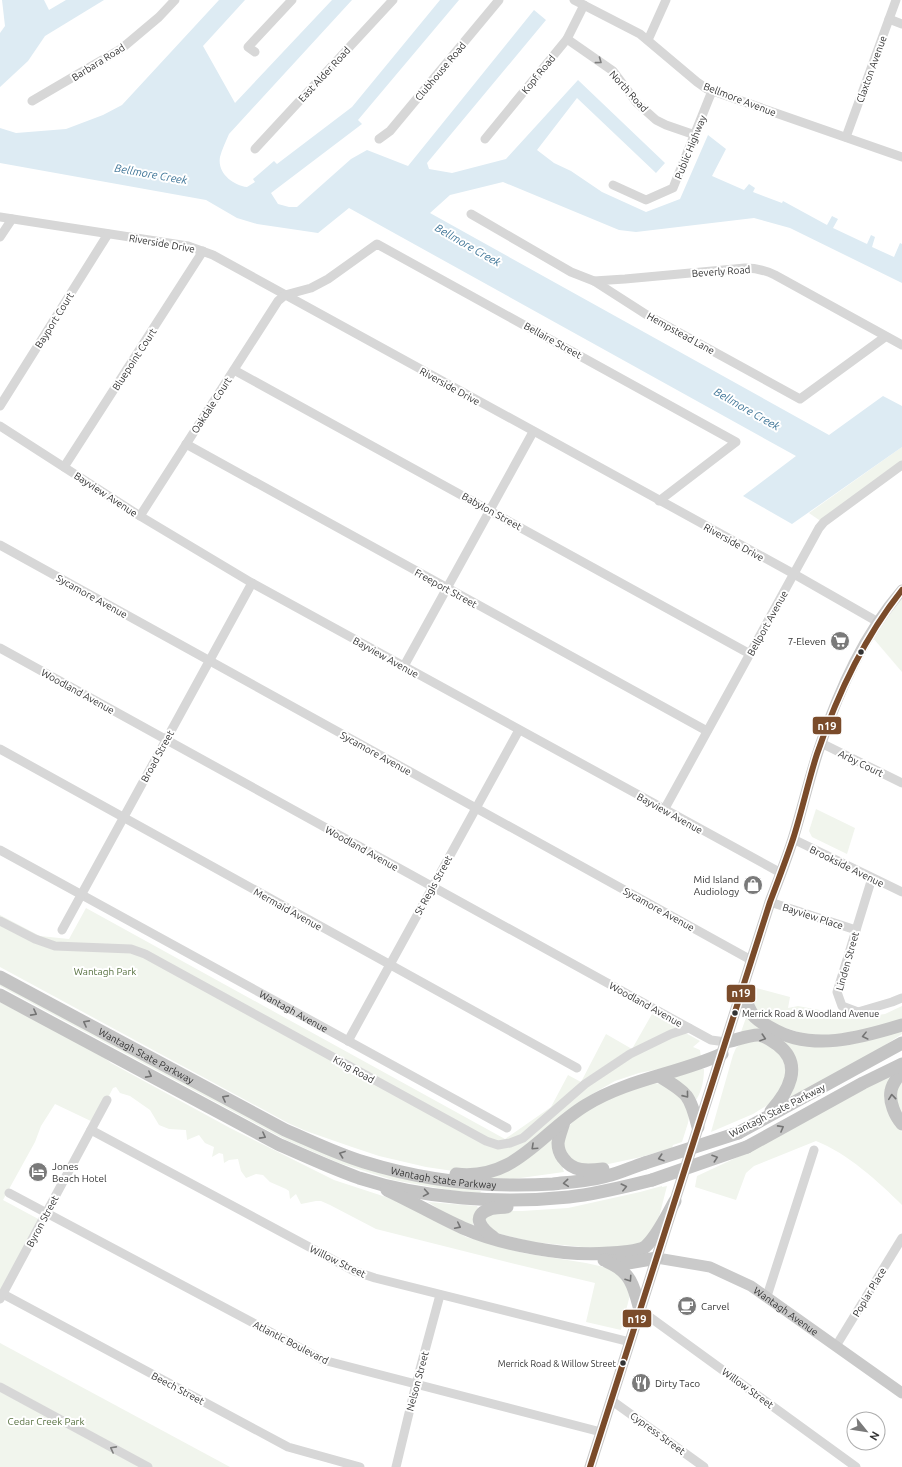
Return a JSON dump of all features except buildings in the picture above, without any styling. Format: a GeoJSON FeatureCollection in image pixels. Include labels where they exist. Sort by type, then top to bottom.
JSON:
{"type":"FeatureCollection","features":[{"type":"Feature","properties":{"kind":"highway","name":"Wantagh State Parkway"},"geometry":{"type":"LineString","coordinates":[[0,976],[285,1130],[328,1149],[364,1162],[405,1173],[444,1180],[488,1185],[529,1186],[608,1176],[738,1133],[902,1043]]}},
{"type":"Feature","properties":{"kind":"highway"},"geometry":{"type":"LineString","coordinates":[[742,990],[755,1017],[779,1033],[791,1037],[809,1040],[832,1041],[855,1038],[902,1025]]}},
{"type":"Feature","properties":{"kind":"highway","name":"Wantagh State Parkway"},"geometry":{"type":"LineString","coordinates":[[0,995],[278,1144],[322,1163],[360,1178],[410,1190],[443,1196],[487,1200],[529,1200],[570,1197],[652,1180],[747,1147],[862,1083],[902,1064]]}},
{"type":"Feature","properties":{"kind":"highway"},"geometry":{"type":"LineString","coordinates":[[364,1162],[459,1175],[494,1171],[511,1164],[527,1154],[544,1137],[564,1122],[568,1117],[586,1105],[614,1090],[702,1063],[724,1048],[758,1035],[770,1040],[782,1049],[790,1062],[792,1075],[789,1087],[780,1101],[767,1116]]}},
{"type":"Feature","properties":{"kind":"highway"},"geometry":{"type":"LineString","coordinates":[[902,1071],[895,1081],[891,1091],[896,1117],[902,1124]]}},
{"type":"Feature","properties":{"kind":"highway"},"geometry":{"type":"LineString","coordinates":[[659,1076],[680,1088],[689,1097],[694,1109],[698,1127]]}},
{"type":"Feature","properties":{"kind":"highway"},"geometry":{"type":"LineString","coordinates":[[564,1122],[558,1145],[561,1156],[568,1164],[577,1170],[591,1171],[645,1163]]}},
{"type":"Feature","properties":{"kind":"highway"},"geometry":{"type":"LineString","coordinates":[[360,1178],[462,1228],[500,1241],[628,1263],[657,1258]]}},
{"type":"Feature","properties":{"kind":"highway"},"geometry":{"type":"LineString","coordinates":[[500,1241],[486,1232],[479,1223],[483,1213],[491,1209],[594,1193]]}},
{"type":"Feature","properties":{"kind":"highway"},"geometry":{"type":"LineString","coordinates":[[575,1253],[619,1253],[643,1248],[662,1224],[675,1201]]}},
{"type":"Feature","properties":{"kind":"highway"},"geometry":{"type":"LineString","coordinates":[[602,1259],[618,1266],[628,1277],[635,1290],[640,1310]]}},
{"type":"Feature","properties":{"kind":"main road"},"geometry":{"type":"LineString","coordinates":[[590,1467],[770,902],[793,839],[821,743],[845,678],[886,609],[902,590]]}},
{"type":"Feature","properties":{"kind":"main road","name":"Wantagh Avenue"},"geometry":{"type":"LineString","coordinates":[[657,1258],[710,1267],[751,1286],[902,1393]]}},
{"type":"Feature","properties":{"kind":"street","name":"Barbara Road"},"geometry":{"type":"LineString","coordinates":[[32,101],[121,49],[159,17],[175,0]]}},
{"type":"Feature","properties":{"kind":"street"},"geometry":{"type":"LineString","coordinates":[[255,52],[248,46],[292,0]]}},
{"type":"Feature","properties":{"kind":"street","name":"East Alder Road"},"geometry":{"type":"LineString","coordinates":[[255,149],[393,0]]}},
{"type":"Feature","properties":{"kind":"street","name":"Clubhouse Road"},"geometry":{"type":"LineString","coordinates":[[379,139],[390,131],[499,0]]}},
{"type":"Feature","properties":{"kind":"street","name":"Bellmore Avenue"},"geometry":{"type":"LineString","coordinates":[[574,0],[640,34],[698,82],[712,91],[902,157]]}},
{"type":"Feature","properties":{"kind":"street"},"geometry":{"type":"LineString","coordinates":[[648,40],[666,0]]}},
{"type":"Feature","properties":{"kind":"street","name":"Claxton Avenue"},"geometry":{"type":"LineString","coordinates":[[846,137],[896,0]]}},
{"type":"Feature","properties":{"kind":"street","name":"Kopf Road"},"geometry":{"type":"LineString","coordinates":[[485,139],[567,39],[584,5]]}},
{"type":"Feature","properties":{"kind":"street"},"geometry":{"type":"LineString","coordinates":[[889,19],[902,24]]}},
{"type":"Feature","properties":{"kind":"street","name":"North Road"},"geometry":{"type":"LineString","coordinates":[[567,39],[613,71],[637,103],[656,120],[695,135]]}},
{"type":"Feature","properties":{"kind":"street","name":"Public Highway"},"geometry":{"type":"LineString","coordinates":[[613,185],[646,200],[673,188],[712,91]]}},
{"type":"Feature","properties":{"kind":"street","name":"Hempstead Lane"},"geometry":{"type":"LineString","coordinates":[[471,214],[572,272],[594,281],[647,315],[800,399],[885,337]]}},
{"type":"Feature","properties":{"kind":"street","name":"Riverside Drive"},"geometry":{"type":"LineString","coordinates":[[0,217],[188,246],[213,255],[658,501],[794,574],[878,622]]}},
{"type":"Feature","properties":{"kind":"street"},"geometry":{"type":"LineString","coordinates":[[0,238],[12,219]]}},
{"type":"Feature","properties":{"kind":"street","name":"Bayport Court"},"geometry":{"type":"LineString","coordinates":[[0,406],[108,234]]}},
{"type":"Feature","properties":{"kind":"street","name":"Bellaire Street"},"geometry":{"type":"LineString","coordinates":[[284,295],[311,288],[328,280],[377,244],[381,245],[736,442],[658,501]]}},
{"type":"Feature","properties":{"kind":"street","name":"Bluepoint Court"},"geometry":{"type":"LineString","coordinates":[[64,467],[203,251]]}},
{"type":"Feature","properties":{"kind":"street","name":"Beverly Road"},"geometry":{"type":"LineString","coordinates":[[594,281],[745,268],[766,270],[902,346]]}},
{"type":"Feature","properties":{"kind":"street","name":"Oakdale Court"},"geometry":{"type":"LineString","coordinates":[[140,516],[278,301],[284,295]]}},
{"type":"Feature","properties":{"kind":"street","name":"Babylon Street"},"geometry":{"type":"LineString","coordinates":[[234,370],[491,510],[750,654]]}},
{"type":"Feature","properties":{"kind":"street","name":"Bayview Avenue"},"geometry":{"type":"LineString","coordinates":[[0,426],[140,516],[252,583],[781,873]]}},
{"type":"Feature","properties":{"kind":"street"},"geometry":{"type":"LineString","coordinates":[[404,666],[533,432]]}},
{"type":"Feature","properties":{"kind":"street","name":"Freeport Street"},"geometry":{"type":"LineString","coordinates":[[186,444],[707,731]]}},
{"type":"Feature","properties":{"kind":"street","name":"Bellport Avenue"},"geometry":{"type":"LineString","coordinates":[[664,810],[819,528],[824,522],[902,465]]}},
{"type":"Feature","properties":{"kind":"street","name":"Sycamore Avenue"},"geometry":{"type":"LineString","coordinates":[[0,546],[752,960]]}},
{"type":"Feature","properties":{"kind":"street","name":"Broad Street"},"geometry":{"type":"LineString","coordinates":[[62,930],[252,583]]}},
{"type":"Feature","properties":{"kind":"street","name":"Woodland Avenue"},"geometry":{"type":"LineString","coordinates":[[0,648],[724,1048]]}},
{"type":"Feature","properties":{"kind":"street","name":"St Regis Street"},"geometry":{"type":"LineString","coordinates":[[348,1041],[519,730]]}},
{"type":"Feature","properties":{"kind":"street","name":"Arby Court"},"geometry":{"type":"LineString","coordinates":[[821,743],[902,783]]}},
{"type":"Feature","properties":{"kind":"street","name":"Mermaid Avenue"},"geometry":{"type":"LineString","coordinates":[[0,750],[577,1068]]}},
{"type":"Feature","properties":{"kind":"street","name":"Brookside Avenue"},"geometry":{"type":"LineString","coordinates":[[793,839],[902,892]]}},
{"type":"Feature","properties":{"kind":"street","name":"Wantagh Avenue"},"geometry":{"type":"LineString","coordinates":[[0,850],[507,1128]]}},
{"type":"Feature","properties":{"kind":"street","name":"Linden Street"},"geometry":{"type":"LineString","coordinates":[[872,878],[837,992],[842,1006],[858,1012],[902,998]]}},
{"type":"Feature","properties":{"kind":"street","name":"Bayview Place"},"geometry":{"type":"LineString","coordinates":[[770,902],[856,930]]}},
{"type":"Feature","properties":{"kind":"street","name":"King Road"},"geometry":{"type":"LineString","coordinates":[[0,921],[35,940],[55,946],[131,949],[145,954],[486,1141],[498,1144],[510,1143],[523,1138],[585,1084],[630,1054],[671,1034],[689,1028]]}},
{"type":"Feature","properties":{"kind":"street","name":"Byron Street"},"geometry":{"type":"LineString","coordinates":[[1,1297],[107,1100]]}},
{"type":"Feature","properties":{"kind":"street","name":"Willow Street"},"geometry":{"type":"LineString","coordinates":[[91,1130],[354,1271],[440,1295],[630,1342]]}},
{"type":"Feature","properties":{"kind":"street"},"geometry":{"type":"LineString","coordinates":[[767,1296],[814,1150]]}},
{"type":"Feature","properties":{"kind":"street","name":"Atlantic Boulevard"},"geometry":{"type":"LineString","coordinates":[[9,1193],[323,1360],[601,1432]]}},
{"type":"Feature","properties":{"kind":"street","name":"Poplar Place"},"geometry":{"type":"LineString","coordinates":[[836,1346],[902,1238]]}},
{"type":"Feature","properties":{"kind":"street","name":"Nelson Street"},"geometry":{"type":"LineString","coordinates":[[396,1467],[440,1295]]}},
{"type":"Feature","properties":{"kind":"street","name":"Beech Street"},"geometry":{"type":"LineString","coordinates":[[1,1297],[288,1447],[360,1467]]}},
{"type":"Feature","properties":{"kind":"street","name":"Willow Street"},"geometry":{"type":"LineString","coordinates":[[640,1310],[856,1467]]}},
{"type":"Feature","properties":{"kind":"street"},"geometry":{"type":"LineString","coordinates":[[0,1387],[148,1467]]}},
{"type":"Feature","properties":{"kind":"street","name":"Cypress Street"},"geometry":{"type":"LineString","coordinates":[[612,1400],[704,1467]]}},
{"type":"Feature","properties":{"kind":"green space"},"geometry":{"type":"Polygon","coordinates":[[[902,447],[902,464],[822,522],[809,513],[902,447]]]}},
{"type":"Feature","properties":{"kind":"green space"},"geometry":{"type":"Polygon","coordinates":[[[902,597],[902,672],[873,638],[902,597]]]}},
{"type":"Feature","properties":{"kind":"green space"},"geometry":{"type":"Polygon","coordinates":[[[816,809],[855,828],[847,854],[812,837],[809,831],[816,809]]]}},
{"type":"Feature","properties":{"kind":"green space","name":"Wantagh Park"},"geometry":{"type":"Polygon","coordinates":[[[86,908],[505,1139],[551,1107],[568,1075],[581,1082],[606,1034],[632,1049],[652,1014],[700,1041],[693,1047],[700,1050],[701,1059],[639,1073],[615,1081],[575,1105],[553,1124],[498,1166],[453,1171],[426,1167],[379,1156],[306,1131],[288,1123],[0,967],[0,915],[40,936],[69,939],[86,908]]]}},
{"type":"Feature","properties":{"kind":"green space"},"geometry":{"type":"Polygon","coordinates":[[[0,982],[240,1111],[433,1184],[481,1191],[480,1193],[455,1191],[393,1180],[339,1163],[286,1140],[0,986],[0,982]]]}},
{"type":"Feature","properties":{"kind":"green space"},"geometry":{"type":"Polygon","coordinates":[[[756,988],[790,997],[788,1008],[798,1006],[825,1011],[850,1019],[885,1014],[902,1006],[902,1023],[817,1038],[767,1022],[754,1007],[753,999],[756,988]]]}},
{"type":"Feature","properties":{"kind":"green space"},"geometry":{"type":"Polygon","coordinates":[[[0,1002],[101,1055],[111,1063],[230,1128],[334,1180],[395,1200],[436,1219],[466,1237],[523,1253],[613,1269],[625,1281],[630,1295],[621,1330],[586,1322],[595,1283],[376,1229],[321,1201],[301,1204],[296,1194],[290,1199],[289,1191],[270,1182],[263,1175],[256,1174],[246,1178],[241,1171],[238,1159],[229,1160],[224,1163],[223,1154],[219,1153],[212,1157],[214,1147],[205,1143],[199,1135],[187,1140],[186,1130],[169,1129],[159,1125],[150,1110],[130,1096],[120,1093],[116,1087],[113,1088],[95,1123],[55,1104],[41,1126],[35,1142],[3,1200],[42,1221],[0,1299],[0,1002]]]}},
{"type":"Feature","properties":{"kind":"green space"},"geometry":{"type":"Polygon","coordinates":[[[748,1012],[785,1038],[902,1029],[902,1034],[867,1057],[785,1101],[788,1049],[741,1032],[748,1012]]]}},
{"type":"Feature","properties":{"kind":"green space"},"geometry":{"type":"Polygon","coordinates":[[[743,1041],[764,1041],[783,1054],[790,1076],[776,1100],[753,1114],[711,1132],[733,1055],[736,1048],[743,1041]]]}},
{"type":"Feature","properties":{"kind":"green space"},"geometry":{"type":"Polygon","coordinates":[[[699,1069],[704,1069],[704,1077],[696,1100],[671,1078],[699,1069]]]}},
{"type":"Feature","properties":{"kind":"green space"},"geometry":{"type":"Polygon","coordinates":[[[899,1070],[892,1117],[902,1132],[902,1205],[851,1160],[828,1146],[816,1141],[754,1166],[746,1173],[736,1200],[695,1187],[697,1176],[755,1149],[899,1070]]]}},
{"type":"Feature","properties":{"kind":"green space"},"geometry":{"type":"Polygon","coordinates":[[[902,1076],[902,1117],[896,1102],[896,1092],[902,1076]]]}},
{"type":"Feature","properties":{"kind":"green space"},"geometry":{"type":"Polygon","coordinates":[[[654,1083],[669,1085],[683,1095],[690,1112],[682,1142],[673,1145],[672,1148],[641,1157],[590,1168],[573,1163],[563,1147],[564,1138],[572,1123],[581,1114],[605,1100],[654,1083]]]}},
{"type":"Feature","properties":{"kind":"green space"},"geometry":{"type":"Polygon","coordinates":[[[557,1132],[564,1172],[513,1179],[480,1178],[557,1132]]]}},
{"type":"Feature","properties":{"kind":"green space"},"geometry":{"type":"Polygon","coordinates":[[[667,1186],[658,1221],[641,1244],[622,1251],[533,1242],[492,1232],[484,1217],[494,1211],[568,1208],[667,1186]]]}},
{"type":"Feature","properties":{"kind":"green space"},"geometry":{"type":"Polygon","coordinates":[[[428,1202],[477,1206],[478,1208],[472,1228],[459,1222],[428,1202]]]}},
{"type":"Feature","properties":{"kind":"green space","name":"Cedar Creek Park"},"geometry":{"type":"Polygon","coordinates":[[[0,1343],[230,1467],[0,1467],[0,1343]]]}},
{"type":"Feature","properties":{"kind":"water"},"geometry":{"type":"Polygon","coordinates":[[[2,0],[44,0],[49,10],[66,0],[104,0],[45,36],[28,61],[0,87],[0,33],[5,26],[2,0]]]}},
{"type":"Feature","properties":{"kind":"water","name":"Bellmore Creek"},"geometry":{"type":"Polygon","coordinates":[[[219,0],[245,0],[203,46],[235,103],[332,0],[352,0],[229,134],[220,157],[221,168],[227,177],[236,184],[247,187],[255,182],[253,179],[274,161],[277,164],[352,107],[440,0],[459,0],[358,120],[362,124],[271,193],[278,204],[289,207],[297,207],[351,159],[367,150],[408,166],[534,10],[546,20],[427,163],[429,169],[452,173],[506,159],[578,80],[665,163],[656,173],[577,98],[537,150],[554,163],[571,171],[602,192],[646,212],[680,199],[708,135],[726,149],[712,176],[744,190],[749,184],[755,188],[753,192],[782,203],[783,201],[827,225],[832,216],[838,219],[833,228],[867,244],[871,235],[875,237],[872,247],[894,257],[900,243],[902,244],[902,283],[790,228],[754,218],[636,232],[619,230],[503,182],[450,195],[430,213],[829,435],[883,396],[902,406],[902,447],[792,524],[743,496],[796,456],[349,208],[318,233],[257,224],[237,218],[206,200],[0,163],[0,128],[16,133],[66,129],[103,115],[122,105],[219,0]]]}},
{"type":"Feature","properties":{"kind":"transit line","name":"n19"},"geometry":{"type":"LineString","coordinates":[[590,1467],[770,902],[793,839],[817,754],[833,710],[852,668],[875,628],[902,590]]}},
{"type":"Feature","properties":{"kind":"place","name":"7-Eleven"},"geometry":{"type":"Point","coordinates":[840,641]}},
{"type":"Feature","properties":{"kind":"place","name":"Mid Island Audiology"},"geometry":{"type":"Point","coordinates":[753,885]}},
{"type":"Feature","properties":{"kind":"place","name":"Merrick Road & Woodland Avenue"},"geometry":{"type":"Point","coordinates":[735,1013]}},
{"type":"Feature","properties":{"kind":"place","name":"Jones Beach Hotel"},"geometry":{"type":"Point","coordinates":[38,1172]}},
{"type":"Feature","properties":{"kind":"place","name":"Carvel"},"geometry":{"type":"Point","coordinates":[687,1306]}},
{"type":"Feature","properties":{"kind":"place","name":"Merrick Road & Willow Street"},"geometry":{"type":"Point","coordinates":[623,1363]}},
{"type":"Feature","properties":{"kind":"place","name":"Dirty Taco"},"geometry":{"type":"Point","coordinates":[641,1383]}}]}
